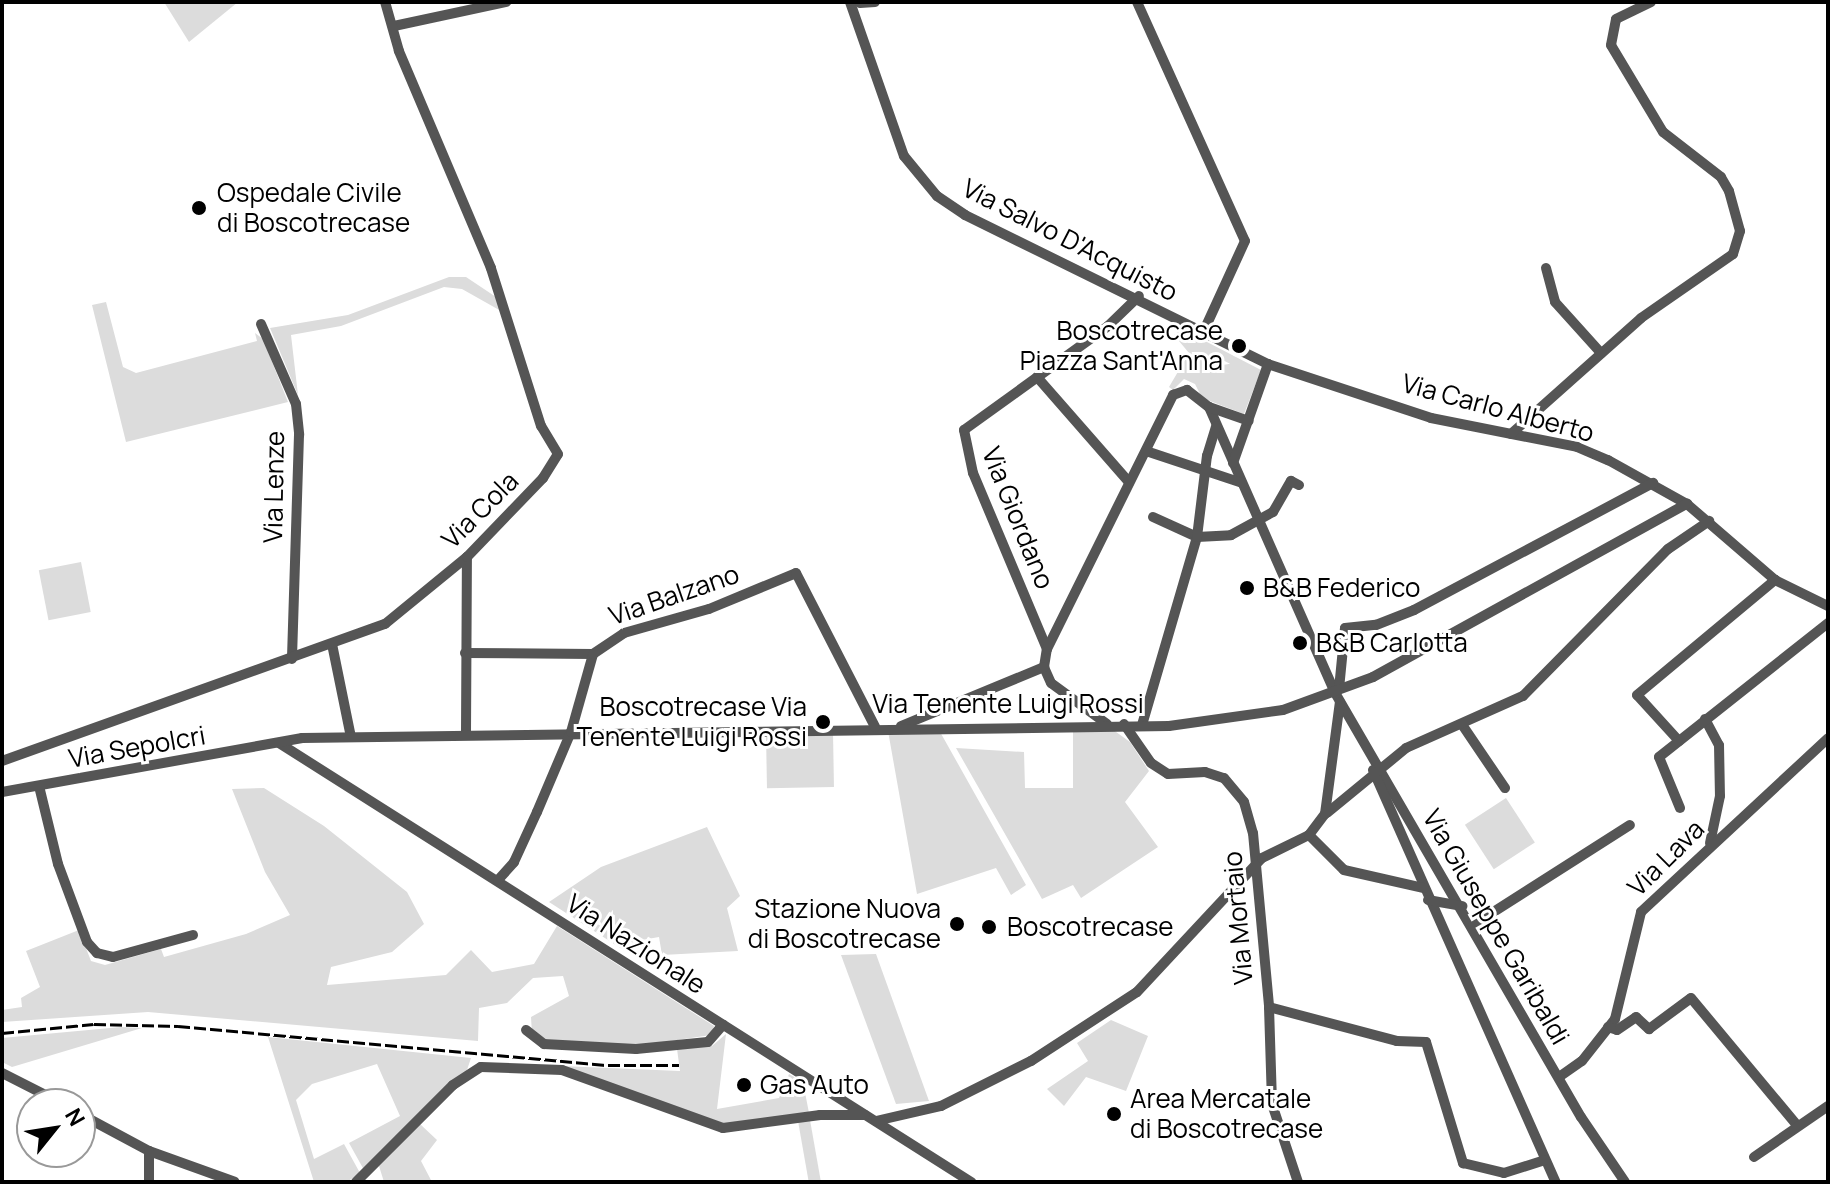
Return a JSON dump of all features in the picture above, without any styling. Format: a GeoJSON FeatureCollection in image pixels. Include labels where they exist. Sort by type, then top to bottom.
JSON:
{"type":"FeatureCollection","features":[{"type":"Feature","properties":{"kind":"street"},"geometry":{"type":"LineString","coordinates":[[385,2],[394,26],[506,2]]}},
{"type":"Feature","properties":{"kind":"street","name":"Via Salvo D'Acquisto"},"geometry":{"type":"LineString","coordinates":[[850,2],[904,156],[937,196],[1028,248],[1139,296],[1202,335]]}},
{"type":"Feature","properties":{"kind":"street"},"geometry":{"type":"LineString","coordinates":[[875,2],[860,2],[859,15],[887,89],[889,112]]}},
{"type":"Feature","properties":{"kind":"street"},"geometry":{"type":"LineString","coordinates":[[1137,2],[1245,241],[1202,335]]}},
{"type":"Feature","properties":{"kind":"street"},"geometry":{"type":"LineString","coordinates":[[1511,434],[1670,295],[1728,259],[1740,231],[1737,210],[1721,177],[1663,132],[1611,45],[1616,19],[1651,2]]}},
{"type":"Feature","properties":{"kind":"street","name":"Via Cola"},"geometry":{"type":"LineString","coordinates":[[2,761],[385,624],[467,557],[543,478],[558,454],[541,426],[491,268],[399,51],[394,26]]}},
{"type":"Feature","properties":{"kind":"street"},"geometry":{"type":"LineString","coordinates":[[1546,268],[1555,302],[1601,353]]}},
{"type":"Feature","properties":{"kind":"street","name":"Via Giordano"},"geometry":{"type":"LineString","coordinates":[[1047,649],[963,443],[964,430],[1129,310],[1139,296]]}},
{"type":"Feature","properties":{"kind":"street","name":"Via Lenze"},"geometry":{"type":"LineString","coordinates":[[261,324],[296,404],[299,435],[292,659]]}},
{"type":"Feature","properties":{"kind":"street","name":"Via Carlo Alberto"},"geometry":{"type":"LineString","coordinates":[[1202,335],[1268,364],[1431,418],[1577,447],[1653,483],[1687,504],[1775,580],[1828,606]]}},
{"type":"Feature","properties":{"kind":"street"},"geometry":{"type":"LineString","coordinates":[[1233,463],[1268,364]]}},
{"type":"Feature","properties":{"kind":"street"},"geometry":{"type":"LineString","coordinates":[[1037,377],[1129,482]]}},
{"type":"Feature","properties":{"kind":"street"},"geometry":{"type":"LineString","coordinates":[[1107,724],[1051,683],[1044,667],[1047,649],[1173,395],[1187,390],[1209,407],[1249,421]]}},
{"type":"Feature","properties":{"kind":"street"},"geometry":{"type":"LineString","coordinates":[[1209,407],[1337,694],[1376,771],[1428,900],[1556,1182]]}},
{"type":"Feature","properties":{"kind":"street"},"geometry":{"type":"LineString","coordinates":[[1142,725],[1197,537],[1205,471],[1216,426]]}},
{"type":"Feature","properties":{"kind":"street"},"geometry":{"type":"LineString","coordinates":[[1146,451],[1242,483]]}},
{"type":"Feature","properties":{"kind":"street"},"geometry":{"type":"LineString","coordinates":[[1153,517],[1197,537],[1238,534],[1273,512],[1291,481],[1299,485]]}},
{"type":"Feature","properties":{"kind":"street"},"geometry":{"type":"LineString","coordinates":[[1325,814],[1345,628],[1376,625],[1414,610],[1653,483]]}},
{"type":"Feature","properties":{"kind":"street","name":"Via Tenente Luigi Rossi"},"geometry":{"type":"LineString","coordinates":[[279,743],[351,737],[466,734],[1142,725],[1211,722],[1283,710],[1337,694],[1373,677],[1687,504]]}},
{"type":"Feature","properties":{"kind":"street"},"geometry":{"type":"LineString","coordinates":[[356,1182],[453,1085],[481,1067],[562,1070],[723,1128],[820,1115],[871,1118],[941,1106],[1031,1061],[1137,992],[1271,852],[1309,835],[1325,814],[1406,748],[1463,726],[1523,696],[1668,549],[1709,521]]}},
{"type":"Feature","properties":{"kind":"street"},"geometry":{"type":"LineString","coordinates":[[466,734],[467,557]]}},
{"type":"Feature","properties":{"kind":"street","name":"Via Balzano"},"geometry":{"type":"LineString","coordinates":[[498,880],[514,862],[571,732],[593,654],[624,633],[709,609],[796,573],[875,727]]}},
{"type":"Feature","properties":{"kind":"street"},"geometry":{"type":"LineString","coordinates":[[1679,741],[1637,695],[1775,580]]}},
{"type":"Feature","properties":{"kind":"street"},"geometry":{"type":"LineString","coordinates":[[1680,808],[1659,757],[1828,623]]}},
{"type":"Feature","properties":{"kind":"street"},"geometry":{"type":"LineString","coordinates":[[332,644],[351,737]]}},
{"type":"Feature","properties":{"kind":"street"},"geometry":{"type":"LineString","coordinates":[[465,653],[593,654]]}},
{"type":"Feature","properties":{"kind":"street"},"geometry":{"type":"LineString","coordinates":[[900,727],[1044,667]]}},
{"type":"Feature","properties":{"kind":"street"},"geometry":{"type":"LineString","coordinates":[[1705,719],[1719,745],[1720,796],[1710,843]]}},
{"type":"Feature","properties":{"kind":"street","name":"Via Mortaio"},"geometry":{"type":"LineString","coordinates":[[1124,724],[1151,763],[1168,774],[1205,772],[1224,778],[1244,802],[1255,866],[1269,1007],[1272,1104],[1298,1182]]}},
{"type":"Feature","properties":{"kind":"street"},"geometry":{"type":"LineString","coordinates":[[1463,726],[1505,788]]}},
{"type":"Feature","properties":{"kind":"street","name":"Via Lava"},"geometry":{"type":"LineString","coordinates":[[1559,1077],[1582,1061],[1608,1027],[1624,994],[1641,912],[1710,843],[1828,738]]}},
{"type":"Feature","properties":{"kind":"street","name":"Via Nazionale"},"geometry":{"type":"LineString","coordinates":[[279,743],[971,1182]]}},
{"type":"Feature","properties":{"kind":"street","name":"Via Sepolcri"},"geometry":{"type":"LineString","coordinates":[[2,792],[279,743]]}},
{"type":"Feature","properties":{"kind":"street","name":"Via Giuseppe Garibaldi"},"geometry":{"type":"LineString","coordinates":[[1376,771],[1462,906],[1559,1077],[1625,1182]]}},
{"type":"Feature","properties":{"kind":"street"},"geometry":{"type":"LineString","coordinates":[[39,786],[58,864],[87,942],[97,953],[113,957],[193,935]]}},
{"type":"Feature","properties":{"kind":"street"},"geometry":{"type":"LineString","coordinates":[[1473,925],[1630,825]]}},
{"type":"Feature","properties":{"kind":"street"},"geometry":{"type":"LineString","coordinates":[[1309,835],[1344,870],[1424,888]]}},
{"type":"Feature","properties":{"kind":"street"},"geometry":{"type":"LineString","coordinates":[[1428,900],[1462,906]]}},
{"type":"Feature","properties":{"kind":"street"},"geometry":{"type":"LineString","coordinates":[[1608,1027],[1617,1030],[1636,1017],[1649,1029],[1691,998],[1797,1125]]}},
{"type":"Feature","properties":{"kind":"street"},"geometry":{"type":"LineString","coordinates":[[1269,1007],[1397,1041],[1426,1042],[1463,1163],[1504,1173],[1545,1160]]}},
{"type":"Feature","properties":{"kind":"street"},"geometry":{"type":"LineString","coordinates":[[526,1030],[544,1044],[636,1049],[708,1042],[723,1025]]}},
{"type":"Feature","properties":{"kind":"street"},"geometry":{"type":"LineString","coordinates":[[2,1073],[32,1088]]}},
{"type":"Feature","properties":{"kind":"street"},"geometry":{"type":"LineString","coordinates":[[1754,1157],[1828,1106]]}},
{"type":"Feature","properties":{"kind":"street"},"geometry":{"type":"LineString","coordinates":[[96,1123],[149,1151],[235,1182]]}},
{"type":"Feature","properties":{"kind":"street"},"geometry":{"type":"LineString","coordinates":[[149,1151],[149,1182]]}},
{"type":"Feature","properties":{"kind":"shaded area"},"geometry":{"type":"Polygon","coordinates":[[[164,2],[238,2],[189,42],[164,2]]]}},
{"type":"Feature","properties":{"kind":"shaded area"},"geometry":{"type":"Polygon","coordinates":[[[449,277],[466,277],[496,297],[501,311],[462,289],[444,287],[341,326],[291,335],[298,395],[270,328],[348,315],[449,277]]]}},
{"type":"Feature","properties":{"kind":"shaded area"},"geometry":{"type":"Polygon","coordinates":[[[106,302],[123,367],[136,373],[257,341],[255,333],[263,339],[288,402],[126,442],[92,305],[106,302]]]}},
{"type":"Feature","properties":{"kind":"shaded area"},"geometry":{"type":"Polygon","coordinates":[[[1180,328],[1261,370],[1244,414],[1202,398],[1195,384],[1184,379],[1173,390],[1169,387],[1189,353],[1174,335],[1180,328]]]}},
{"type":"Feature","properties":{"kind":"shaded area"},"geometry":{"type":"Polygon","coordinates":[[[81,562],[91,612],[49,620],[39,570],[81,562]]]}},
{"type":"Feature","properties":{"kind":"shaded area"},"geometry":{"type":"Polygon","coordinates":[[[1112,729],[1130,742],[1149,771],[1125,802],[1158,847],[1081,898],[1073,885],[1042,899],[956,748],[1024,752],[1025,788],[1073,788],[1073,730],[1112,729]]]}},
{"type":"Feature","properties":{"kind":"shaded area"},"geometry":{"type":"Polygon","coordinates":[[[939,730],[1026,885],[1011,895],[996,868],[917,894],[888,731],[939,730]]]}},
{"type":"Feature","properties":{"kind":"shaded area"},"geometry":{"type":"Polygon","coordinates":[[[833,732],[834,787],[767,788],[766,733],[833,732]]]}},
{"type":"Feature","properties":{"kind":"shaded area"},"geometry":{"type":"Polygon","coordinates":[[[264,788],[324,826],[407,892],[424,924],[392,952],[331,967],[327,985],[446,975],[471,950],[492,972],[534,964],[557,926],[714,1026],[711,1035],[637,1046],[539,1039],[532,1034],[531,1017],[569,996],[563,976],[533,978],[507,1003],[479,1008],[478,1041],[148,1012],[2,1022],[2,1010],[22,1007],[21,998],[40,987],[26,951],[79,930],[91,961],[105,965],[161,949],[164,957],[246,934],[290,915],[265,872],[232,789],[264,788]]]}},
{"type":"Feature","properties":{"kind":"shaded area"},"geometry":{"type":"Polygon","coordinates":[[[1506,798],[1535,842],[1494,869],[1465,825],[1506,798]]]}},
{"type":"Feature","properties":{"kind":"shaded area"},"geometry":{"type":"Polygon","coordinates":[[[707,827],[740,896],[727,908],[738,951],[662,955],[659,937],[636,941],[625,951],[549,902],[601,867],[707,827]]]}},
{"type":"Feature","properties":{"kind":"shaded area"},"geometry":{"type":"Polygon","coordinates":[[[876,954],[929,1101],[896,1104],[841,955],[876,954]]]}},
{"type":"Feature","properties":{"kind":"shaded area"},"geometry":{"type":"Polygon","coordinates":[[[1111,1020],[1148,1036],[1126,1091],[1086,1077],[1064,1106],[1047,1089],[1088,1061],[1077,1043],[1111,1020]]]}},
{"type":"Feature","properties":{"kind":"shaded area"},"geometry":{"type":"Polygon","coordinates":[[[121,1027],[142,1028],[12,1067],[2,1062],[2,1038],[121,1027]]]}},
{"type":"Feature","properties":{"kind":"shaded area"},"geometry":{"type":"Polygon","coordinates":[[[726,1034],[717,1109],[779,1098],[789,1074],[803,1082],[809,1113],[722,1125],[561,1066],[680,1071],[677,1049],[712,1046],[726,1034]]]}},
{"type":"Feature","properties":{"kind":"shaded area"},"geometry":{"type":"Polygon","coordinates":[[[268,1037],[471,1058],[467,1070],[364,1170],[349,1143],[400,1116],[377,1064],[312,1084],[296,1100],[314,1159],[344,1144],[360,1173],[347,1182],[314,1182],[268,1037]]]}},
{"type":"Feature","properties":{"kind":"shaded area"},"geometry":{"type":"Polygon","coordinates":[[[810,1120],[821,1182],[809,1182],[798,1122],[810,1120]]]}},
{"type":"Feature","properties":{"kind":"shaded area"},"geometry":{"type":"Polygon","coordinates":[[[420,1124],[437,1140],[421,1161],[432,1182],[384,1182],[379,1166],[420,1124]]]}},
{"type":"Feature","properties":{"kind":"railway"},"geometry":{"type":"LineString","coordinates":[[2,1033],[94,1024],[178,1026],[608,1065],[679,1065]]}},
{"type":"Feature","properties":{"kind":"place","name":"Ospedale Civile di Boscotrecase"},"geometry":{"type":"Point","coordinates":[199,208]}},
{"type":"Feature","properties":{"kind":"place","name":"Boscotrecase Piazza Sant'Anna"},"geometry":{"type":"Point","coordinates":[1239,346]}},
{"type":"Feature","properties":{"kind":"place","name":"B&B Federico"},"geometry":{"type":"Point","coordinates":[1247,588]}},
{"type":"Feature","properties":{"kind":"place","name":"B&B Carlotta"},"geometry":{"type":"Point","coordinates":[1300,643]}},
{"type":"Feature","properties":{"kind":"place","name":"Boscotrecase Via Tenente Luigi Rossi"},"geometry":{"type":"Point","coordinates":[823,722]}},
{"type":"Feature","properties":{"kind":"place","name":"Stazione Nuova di Boscotrecase"},"geometry":{"type":"Point","coordinates":[957,924]}},
{"type":"Feature","properties":{"kind":"place","name":"Boscotrecase"},"geometry":{"type":"Point","coordinates":[989,927]}},
{"type":"Feature","properties":{"kind":"place","name":"Gas Auto"},"geometry":{"type":"Point","coordinates":[744,1085]}},
{"type":"Feature","properties":{"kind":"place","name":"Area Mercatale di Boscotrecase"},"geometry":{"type":"Point","coordinates":[1114,1114]}}]}
